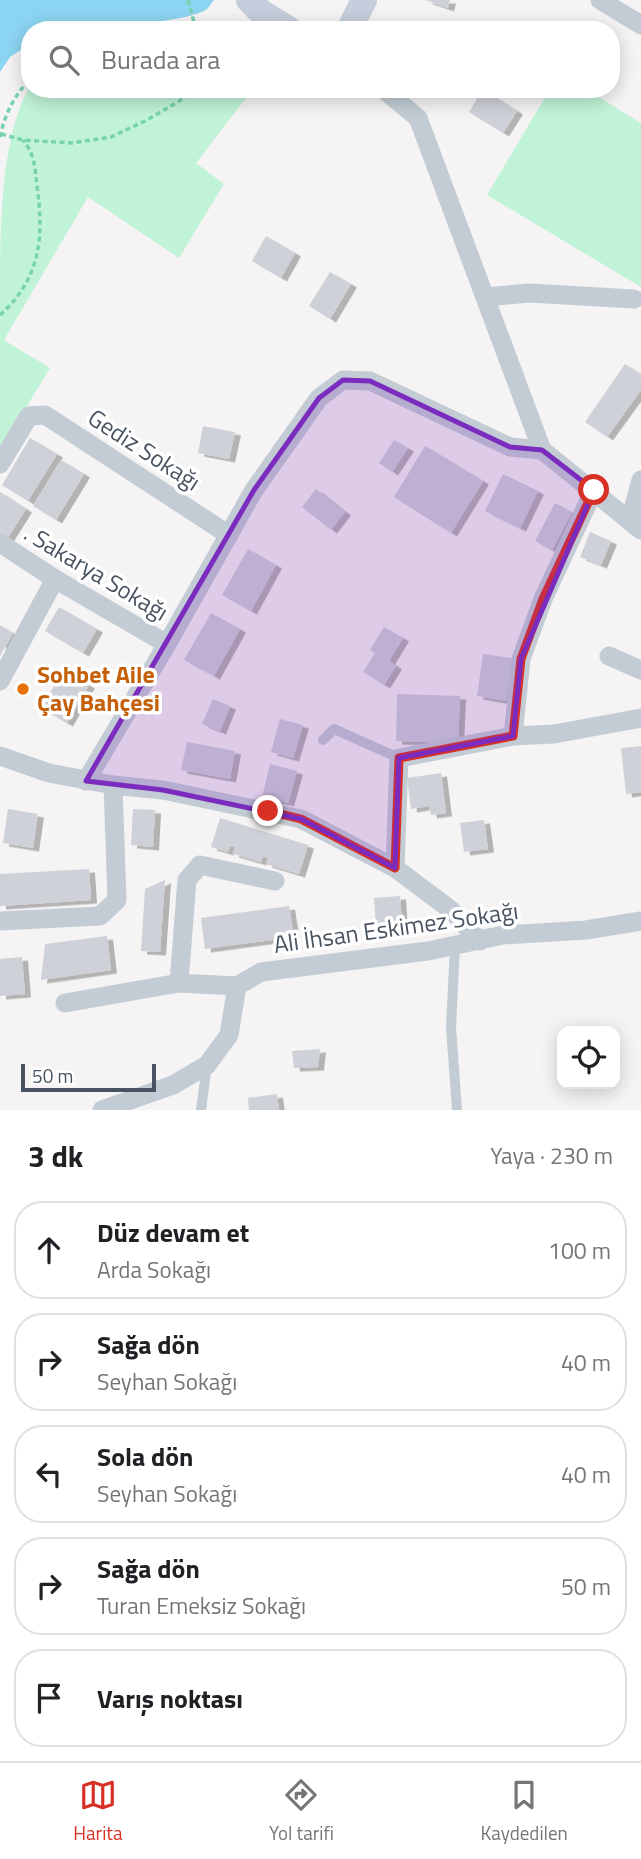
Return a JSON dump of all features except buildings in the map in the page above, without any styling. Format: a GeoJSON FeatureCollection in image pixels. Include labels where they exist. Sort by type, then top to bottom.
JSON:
{"type":"FeatureCollection","features":[{"type":"Feature","properties":{"kind":"main road"},"geometry":{"type":"LineString","coordinates":[[249,0],[276,21]]}},
{"type":"Feature","properties":{"kind":"main road"},"geometry":{"type":"LineString","coordinates":[[354,21],[364,0]]}},
{"type":"Feature","properties":{"kind":"street"},"geometry":{"type":"LineString","coordinates":[[600,0],[641,25]]}},
{"type":"Feature","properties":{"kind":"street"},"geometry":{"type":"LineString","coordinates":[[394,98],[418,118],[542,450]]}},
{"type":"Feature","properties":{"kind":"street"},"geometry":{"type":"LineString","coordinates":[[485,297],[529,293],[634,299]]}},
{"type":"Feature","properties":{"kind":"street"},"geometry":{"type":"LineString","coordinates":[[86,781],[254,490],[319,398],[343,380],[370,381],[510,446],[542,450],[636,525]]}},
{"type":"Feature","properties":{"kind":"street","name":"Gediz Sokağı"},"geometry":{"type":"LineString","coordinates":[[0,464],[29,416],[46,415],[229,535]]}},
{"type":"Feature","properties":{"kind":"street"},"geometry":{"type":"LineString","coordinates":[[636,525],[641,480]]}},
{"type":"Feature","properties":{"kind":"street"},"geometry":{"type":"LineString","coordinates":[[513,736],[521,659],[543,599],[594,490]]}},
{"type":"Feature","properties":{"kind":"street","name":". Sakarya Sokağı"},"geometry":{"type":"LineString","coordinates":[[0,543],[55,579],[167,644]]}},
{"type":"Feature","properties":{"kind":"street"},"geometry":{"type":"LineString","coordinates":[[0,681],[55,579]]}},
{"type":"Feature","properties":{"kind":"street"},"geometry":{"type":"LineString","coordinates":[[609,656],[641,670]]}},
{"type":"Feature","properties":{"kind":"street"},"geometry":{"type":"LineString","coordinates":[[395,868],[399,758],[513,736],[554,734],[641,718]]}},
{"type":"Feature","properties":{"kind":"street"},"geometry":{"type":"LineString","coordinates":[[0,756],[49,773],[86,781],[163,790],[301,819],[395,868],[451,910],[480,941]]}},
{"type":"Feature","properties":{"kind":"street"},"geometry":{"type":"LineString","coordinates":[[0,921],[100,916],[117,900],[113,785]]}},
{"type":"Feature","properties":{"kind":"street"},"geometry":{"type":"LineString","coordinates":[[179,983],[187,880],[200,865],[275,881]]}},
{"type":"Feature","properties":{"kind":"street","name":"Ali İhsan Eskimez Sokağı"},"geometry":{"type":"LineString","coordinates":[[237,986],[261,972],[428,951],[503,935],[586,930],[641,921]]}},
{"type":"Feature","properties":{"kind":"street"},"geometry":{"type":"LineString","coordinates":[[65,1003],[179,983],[237,986],[229,1035],[207,1065],[173,1085],[102,1110]]}},
{"type":"Feature","properties":{"kind":"lane"},"geometry":{"type":"LineString","coordinates":[[323,740],[334,729],[399,758]]}},
{"type":"Feature","properties":{"kind":"lane"},"geometry":{"type":"LineString","coordinates":[[455,946],[451,1027],[457,1110]]}},
{"type":"Feature","properties":{"kind":"lane"},"geometry":{"type":"LineString","coordinates":[[201,1110],[207,1065]]}},
{"type":"Feature","properties":{"kind":"path"},"geometry":{"type":"LineString","coordinates":[[188,0],[194,21]]}},
{"type":"Feature","properties":{"kind":"path"},"geometry":{"type":"LineString","coordinates":[[21,92],[5,115],[0,135],[23,140],[72,143],[111,137],[185,98]]}},
{"type":"Feature","properties":{"kind":"path"},"geometry":{"type":"LineString","coordinates":[[0,314],[11,305],[30,277],[39,253],[41,221],[36,175],[32,150],[23,140]]}},
{"type":"Feature","properties":{"kind":"highlighted area"},"geometry":{"type":"Polygon","coordinates":[[[343,380],[370,381],[510,447],[542,450],[594,490],[521,659],[513,736],[399,758],[395,868],[301,819],[163,790],[86,781],[254,490],[319,398],[343,380]]]}},
{"type":"Feature","properties":{"kind":"green space"},"geometry":{"type":"Polygon","coordinates":[[[24,98],[246,98],[196,163],[224,184],[179,258],[88,197],[4,340],[50,368],[0,450],[2,215],[7,158],[24,98]]]}},
{"type":"Feature","properties":{"kind":"green space"},"geometry":{"type":"Polygon","coordinates":[[[545,98],[600,98],[641,123],[641,287],[487,195],[545,98]]]}},
{"type":"Feature","properties":{"kind":"water"},"geometry":{"type":"Polygon","coordinates":[[[0,0],[214,0],[207,9],[162,21],[21,21],[21,50],[10,57],[0,72],[0,0]]]}},
{"type":"Feature","properties":{"kind":"place","name":"Sohbet Aile Çay Bahçesi"},"geometry":{"type":"Point","coordinates":[23,689]}},
{"type":"Feature","properties":{"kind":"route"},"geometry":{"type":"LineString","coordinates":[[268,811],[301,819],[395,868],[399,758],[513,736],[521,659],[543,599],[594,490]]}}]}
